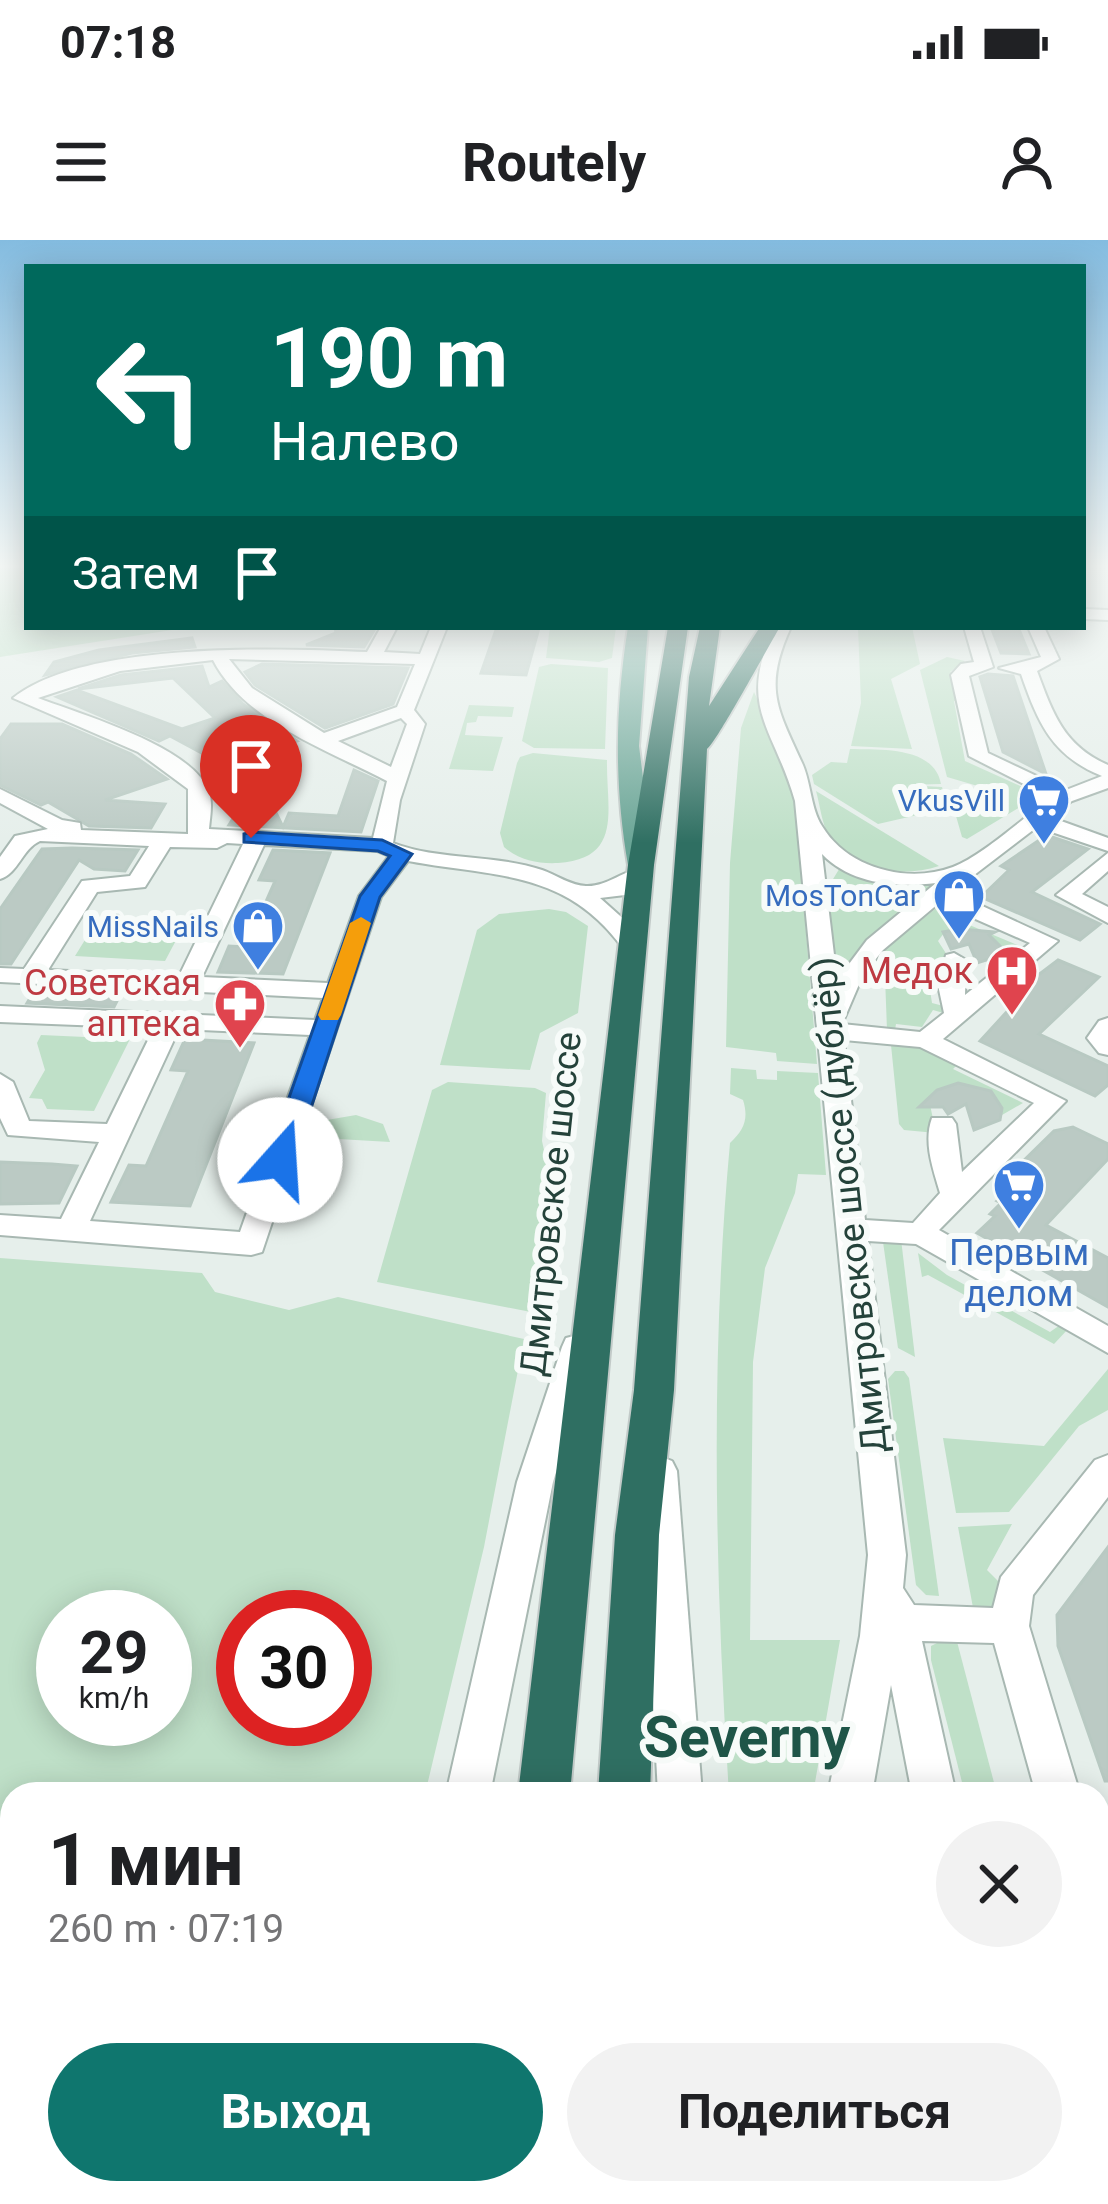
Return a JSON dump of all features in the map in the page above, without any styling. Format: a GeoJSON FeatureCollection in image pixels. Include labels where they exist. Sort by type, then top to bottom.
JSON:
{"type":"FeatureCollection","features":[{"type":"Feature","properties":{"kind":"highway","name":"Дмитровское шоссе"},"geometry":{"type":"LineString","coordinates":[[545,1782],[640,870],[673,660]]}},
{"type":"Feature","properties":{"kind":"highway"},"geometry":{"type":"LineString","coordinates":[[625,1782],[638,1535],[654,1390],[703,660]]}},
{"type":"Feature","properties":{"kind":"highway"},"geometry":{"type":"LineString","coordinates":[[694,775],[719,708],[749,660]]}},
{"type":"Feature","properties":{"kind":"main road"},"geometry":{"type":"LineString","coordinates":[[634,660],[625,735],[626,797],[640,870]]}},
{"type":"Feature","properties":{"kind":"street"},"geometry":{"type":"LineString","coordinates":[[0,712],[22,698],[114,666],[233,660]]}},
{"type":"Feature","properties":{"kind":"street"},"geometry":{"type":"LineString","coordinates":[[326,739],[406,710],[426,660]]}},
{"type":"Feature","properties":{"kind":"street","name":"Дмитровское шоссе (дублёр)"},"geometry":{"type":"LineString","coordinates":[[769,660],[764,670],[765,714],[799,777],[807,818],[886,1555],[880,1636],[852,1782]]}},
{"type":"Feature","properties":{"kind":"street"},"geometry":{"type":"LineString","coordinates":[[982,660],[984,667]]}},
{"type":"Feature","properties":{"kind":"street"},"geometry":{"type":"LineString","coordinates":[[1049,660],[1028,669],[967,668],[960,675],[979,756],[1066,797]]}},
{"type":"Feature","properties":{"kind":"street"},"geometry":{"type":"LineString","coordinates":[[221,662],[255,700],[397,778]]}},
{"type":"Feature","properties":{"kind":"street"},"geometry":{"type":"LineString","coordinates":[[1028,669],[1054,741],[1069,756],[1108,777]]}},
{"type":"Feature","properties":{"kind":"street"},"geometry":{"type":"LineString","coordinates":[[22,698],[130,742],[185,773],[201,798],[199,835]]}},
{"type":"Feature","properties":{"kind":"street"},"geometry":{"type":"LineString","coordinates":[[0,1225],[251,1244],[370,896],[391,850],[397,778],[416,724],[406,710]]}},
{"type":"Feature","properties":{"kind":"street"},"geometry":{"type":"LineString","coordinates":[[922,1234],[1052,1101],[926,1040],[832,1027],[844,988],[861,960],[964,871],[1066,797],[1108,777]]}},
{"type":"Feature","properties":{"kind":"street"},"geometry":{"type":"LineString","coordinates":[[0,795],[58,826],[391,850],[500,866],[577,894],[614,921],[632,945]]}},
{"type":"Feature","properties":{"kind":"street"},"geometry":{"type":"LineString","coordinates":[[807,818],[825,849],[863,872],[920,880],[964,871]]}},
{"type":"Feature","properties":{"kind":"street"},"geometry":{"type":"LineString","coordinates":[[1035,819],[1108,845]]}},
{"type":"Feature","properties":{"kind":"street"},"geometry":{"type":"LineString","coordinates":[[0,872],[23,841],[37,835],[391,850]]}},
{"type":"Feature","properties":{"kind":"street"},"geometry":{"type":"LineString","coordinates":[[32,976],[90,886],[137,881],[163,840]]}},
{"type":"Feature","properties":{"kind":"street"},"geometry":{"type":"LineString","coordinates":[[71,1230],[116,1134],[146,993],[180,984],[254,844]]}},
{"type":"Feature","properties":{"kind":"street"},"geometry":{"type":"LineString","coordinates":[[1108,860],[1067,895],[1108,916]]}},
{"type":"Feature","properties":{"kind":"street"},"geometry":{"type":"LineString","coordinates":[[577,894],[617,890],[640,870]]}},
{"type":"Feature","properties":{"kind":"street"},"geometry":{"type":"LineString","coordinates":[[926,1040],[1046,940],[940,895]]}},
{"type":"Feature","properties":{"kind":"street"},"geometry":{"type":"LineString","coordinates":[[955,960],[950,985],[957,1015]]}},
{"type":"Feature","properties":{"kind":"street"},"geometry":{"type":"LineString","coordinates":[[0,975],[337,991]]}},
{"type":"Feature","properties":{"kind":"street"},"geometry":{"type":"LineString","coordinates":[[2,1018],[145,1012],[325,1028]]}},
{"type":"Feature","properties":{"kind":"street"},"geometry":{"type":"LineString","coordinates":[[1108,1026],[1100,1039],[1108,1047]]}},
{"type":"Feature","properties":{"kind":"street"},"geometry":{"type":"LineString","coordinates":[[0,1082],[16,1128],[116,1134]]}},
{"type":"Feature","properties":{"kind":"street"},"geometry":{"type":"LineString","coordinates":[[942,1124],[944,1159],[955,1196]]}},
{"type":"Feature","properties":{"kind":"street"},"geometry":{"type":"LineString","coordinates":[[850,1228],[922,1234],[1108,1341]]}},
{"type":"Feature","properties":{"kind":"street"},"geometry":{"type":"LineString","coordinates":[[471,1782],[536,1482],[595,1296]]}},
{"type":"Feature","properties":{"kind":"street"},"geometry":{"type":"LineString","coordinates":[[654,1390],[679,1782]]}},
{"type":"Feature","properties":{"kind":"street"},"geometry":{"type":"LineString","coordinates":[[1054,1782],[1009,1626],[1016,1589],[1108,1469]]}},
{"type":"Feature","properties":{"kind":"street"},"geometry":{"type":"LineString","coordinates":[[886,1555],[931,1782]]}},
{"type":"Feature","properties":{"kind":"street"},"geometry":{"type":"LineString","coordinates":[[897,1622],[1009,1626]]}},
{"type":"Feature","properties":{"kind":"green space"},"geometry":{"type":"Polygon","coordinates":[[[859,660],[919,660],[920,664],[891,679],[912,749],[851,746],[861,703],[859,660]]]}},
{"type":"Feature","properties":{"kind":"green space"},"geometry":{"type":"Polygon","coordinates":[[[941,660],[965,661],[950,672],[957,674],[963,700],[954,701],[965,761],[1040,795],[967,839],[962,837],[956,816],[994,803],[988,789],[947,777],[920,670],[941,660]]]}},
{"type":"Feature","properties":{"kind":"green space"},"geometry":{"type":"Polygon","coordinates":[[[539,667],[608,668],[605,749],[534,748],[522,741],[539,667]]]}},
{"type":"Feature","properties":{"kind":"green space"},"geometry":{"type":"Polygon","coordinates":[[[754,692],[793,776],[817,1064],[777,1061],[776,1053],[726,1047],[730,863],[741,728],[754,692]]]}},
{"type":"Feature","properties":{"kind":"green space"},"geometry":{"type":"Polygon","coordinates":[[[469,705],[514,707],[512,717],[478,716],[476,722],[467,723],[465,735],[503,737],[493,771],[449,769],[469,705]]]}},
{"type":"Feature","properties":{"kind":"green space"},"geometry":{"type":"Polygon","coordinates":[[[850,749],[917,756],[936,772],[941,784],[905,785],[942,787],[948,808],[878,824],[814,784],[812,775],[831,762],[847,763],[850,749]]]}},
{"type":"Feature","properties":{"kind":"green space"},"geometry":{"type":"Polygon","coordinates":[[[533,753],[607,760],[607,828],[593,852],[579,859],[543,863],[504,847],[500,833],[517,763],[533,753]]]}},
{"type":"Feature","properties":{"kind":"green space"},"geometry":{"type":"Polygon","coordinates":[[[816,791],[939,866],[894,871],[851,858],[827,833],[816,791]]]}},
{"type":"Feature","properties":{"kind":"green space"},"geometry":{"type":"Polygon","coordinates":[[[841,866],[889,883],[938,884],[873,934],[836,988],[827,889],[841,866]]]}},
{"type":"Feature","properties":{"kind":"green space"},"geometry":{"type":"Polygon","coordinates":[[[935,909],[961,912],[955,919],[1020,946],[1003,961],[995,944],[982,933],[944,933],[938,941],[947,965],[926,965],[932,1003],[951,1008],[947,1014],[933,1010],[922,1027],[896,1024],[895,1030],[887,1030],[884,950],[935,909]]]}},
{"type":"Feature","properties":{"kind":"green space"},"geometry":{"type":"Polygon","coordinates":[[[566,912],[588,926],[578,1013],[540,1033],[530,1070],[440,1065],[477,930],[499,914],[566,912]]]}},
{"type":"Feature","properties":{"kind":"green space"},"geometry":{"type":"Polygon","coordinates":[[[93,927],[181,931],[165,961],[75,956],[93,927]]]}},
{"type":"Feature","properties":{"kind":"green space"},"geometry":{"type":"Polygon","coordinates":[[[41,1035],[130,1039],[94,1111],[47,1109],[42,1099],[29,1098],[45,1070],[37,1043],[41,1035]]]}},
{"type":"Feature","properties":{"kind":"green space"},"geometry":{"type":"Polygon","coordinates":[[[891,1045],[917,1046],[958,1064],[953,1069],[1023,1103],[1002,1115],[998,1104],[981,1090],[947,1087],[929,1100],[936,1133],[904,1130],[899,1124],[891,1045]]]}},
{"type":"Feature","properties":{"kind":"green space"},"geometry":{"type":"Polygon","coordinates":[[[731,1068],[756,1070],[757,1079],[777,1080],[777,1071],[818,1073],[826,1175],[798,1174],[765,1268],[753,1362],[750,1640],[840,1640],[815,1782],[728,1782],[718,1550],[719,1305],[730,1143],[745,1119],[743,1100],[730,1094],[731,1068]]]}},
{"type":"Feature","properties":{"kind":"green space"},"geometry":{"type":"Polygon","coordinates":[[[448,1082],[535,1088],[546,1093],[542,1141],[552,1186],[536,1313],[377,1282],[432,1090],[448,1082]]]}},
{"type":"Feature","properties":{"kind":"green space"},"geometry":{"type":"Polygon","coordinates":[[[356,1115],[383,1124],[390,1142],[304,1137],[327,1120],[356,1115]]]}},
{"type":"Feature","properties":{"kind":"green space"},"geometry":{"type":"Polygon","coordinates":[[[901,1239],[915,1357],[898,1348],[883,1242],[901,1239]]]}},
{"type":"Feature","properties":{"kind":"green space"},"geometry":{"type":"Polygon","coordinates":[[[918,1253],[947,1275],[1050,1332],[1060,1325],[1069,1328],[1054,1344],[928,1275],[922,1277],[918,1253]]]}},
{"type":"Feature","properties":{"kind":"green space"},"geometry":{"type":"Polygon","coordinates":[[[0,1258],[202,1273],[215,1292],[289,1310],[338,1297],[524,1339],[484,1547],[428,1782],[0,1782],[0,1258]]]}},
{"type":"Feature","properties":{"kind":"green space"},"geometry":{"type":"Polygon","coordinates":[[[1108,1369],[1108,1410],[1079,1426],[1009,1512],[956,1513],[943,1438],[1044,1446],[1108,1369]]]}},
{"type":"Feature","properties":{"kind":"green space"},"geometry":{"type":"Polygon","coordinates":[[[895,1371],[904,1371],[909,1378],[939,1596],[926,1595],[916,1585],[888,1379],[895,1371]]]}},
{"type":"Feature","properties":{"kind":"green space"},"geometry":{"type":"Polygon","coordinates":[[[1012,1524],[987,1570],[1003,1586],[999,1597],[990,1608],[974,1613],[958,1527],[1012,1524]]]}},
{"type":"Feature","properties":{"kind":"green space"},"geometry":{"type":"Polygon","coordinates":[[[955,1634],[994,1782],[962,1782],[931,1646],[955,1634]]]}},
{"type":"Feature","properties":{"kind":"building"},"geometry":{"type":"Polygon","coordinates":[[[63,660],[106,660],[45,675],[54,662],[63,660]]]}},
{"type":"Feature","properties":{"kind":"building"},"geometry":{"type":"Polygon","coordinates":[[[486,660],[530,660],[526,675],[481,673],[486,660]]]}},
{"type":"Feature","properties":{"kind":"building"},"geometry":{"type":"Polygon","coordinates":[[[262,664],[408,668],[393,704],[325,728],[255,685],[245,672],[262,664]]]}},
{"type":"Feature","properties":{"kind":"building"},"geometry":{"type":"Polygon","coordinates":[[[202,666],[209,687],[222,681],[243,704],[297,741],[285,745],[278,741],[247,754],[283,827],[289,813],[338,816],[354,770],[378,781],[361,832],[229,825],[241,806],[222,764],[170,736],[159,741],[57,697],[77,690],[182,729],[215,718],[173,678],[78,689],[121,675],[202,666]]]}},
{"type":"Feature","properties":{"kind":"building"},"geometry":{"type":"Polygon","coordinates":[[[1013,676],[1046,774],[1003,752],[980,677],[1013,676]]]}},
{"type":"Feature","properties":{"kind":"building"},"geometry":{"type":"Polygon","coordinates":[[[11,724],[62,724],[131,754],[167,779],[105,800],[165,804],[151,828],[89,826],[48,802],[41,805],[0,785],[0,739],[11,724]]]}},
{"type":"Feature","properties":{"kind":"building"},"geometry":{"type":"Polygon","coordinates":[[[1052,837],[1088,849],[1032,892],[1100,924],[1080,940],[981,897],[1009,870],[1001,866],[1041,839],[1052,837]]]}},
{"type":"Feature","properties":{"kind":"building"},"geometry":{"type":"Polygon","coordinates":[[[42,849],[138,850],[125,871],[94,869],[79,860],[11,964],[0,964],[0,909],[42,849]]]}},
{"type":"Feature","properties":{"kind":"building"},"geometry":{"type":"Polygon","coordinates":[[[273,850],[330,853],[283,974],[218,972],[229,946],[246,947],[275,881],[259,880],[273,850]]]}},
{"type":"Feature","properties":{"kind":"building"},"geometry":{"type":"Polygon","coordinates":[[[943,932],[995,932],[989,935],[1001,947],[999,956],[977,963],[969,944],[951,949],[943,932]]]}},
{"type":"Feature","properties":{"kind":"building"},"geometry":{"type":"Polygon","coordinates":[[[1058,960],[1099,977],[1039,1034],[1108,1066],[1108,1085],[1095,1096],[980,1041],[1013,1005],[1004,1001],[1058,960]]]}},
{"type":"Feature","properties":{"kind":"building"},"geometry":{"type":"Polygon","coordinates":[[[36,988],[121,993],[114,1007],[27,1003],[36,988]]]}},
{"type":"Feature","properties":{"kind":"building"},"geometry":{"type":"Polygon","coordinates":[[[185,1039],[254,1043],[190,1206],[111,1202],[129,1165],[146,1166],[188,1071],[171,1070],[185,1039]]]}},
{"type":"Feature","properties":{"kind":"building"},"geometry":{"type":"Polygon","coordinates":[[[958,1083],[991,1091],[1002,1108],[1000,1120],[974,1130],[966,1104],[948,1114],[943,1107],[919,1107],[937,1090],[958,1083]]]}},
{"type":"Feature","properties":{"kind":"building"},"geometry":{"type":"Polygon","coordinates":[[[1073,1127],[1108,1144],[1108,1159],[1046,1225],[1108,1258],[1108,1307],[977,1233],[995,1216],[990,1214],[1001,1203],[997,1201],[1015,1185],[1005,1179],[1054,1131],[1073,1127]]]}},
{"type":"Feature","properties":{"kind":"building"},"geometry":{"type":"Polygon","coordinates":[[[0,1162],[77,1166],[59,1203],[0,1204],[0,1162]]]}},
{"type":"Feature","properties":{"kind":"building"},"geometry":{"type":"Polygon","coordinates":[[[1108,1547],[1105,1781],[1058,1646],[1057,1615],[1108,1547]]]}},
{"type":"Feature","properties":{"kind":"slow traffic"},"geometry":{"type":"LineString","coordinates":[[329,1015],[361,923]]}},
{"type":"Feature","properties":{"kind":"place","name":"VkusVill"},"geometry":{"type":"Point","coordinates":[1044,846]}},
{"type":"Feature","properties":{"kind":"place","name":"MosTonCar"},"geometry":{"type":"Point","coordinates":[959,941]}},
{"type":"Feature","properties":{"kind":"place","name":"MissNails"},"geometry":{"type":"Point","coordinates":[258,972]}},
{"type":"Feature","properties":{"kind":"place","name":"Медок"},"geometry":{"type":"Point","coordinates":[1012,1017]}},
{"type":"Feature","properties":{"kind":"place","name":"Советская аптека"},"geometry":{"type":"Point","coordinates":[240,1050]}},
{"type":"Feature","properties":{"kind":"place","name":"Первым делом"},"geometry":{"type":"Point","coordinates":[1019,1231]}},
{"type":"Feature","properties":{"kind":"district","name":"Severny"},"geometry":{"type":"Point","coordinates":[747,1737]}},
{"type":"Feature","properties":{"kind":"route"},"geometry":{"type":"LineString","coordinates":[[251,838],[382,845],[402,854],[370,896],[280,1160]]}}]}
